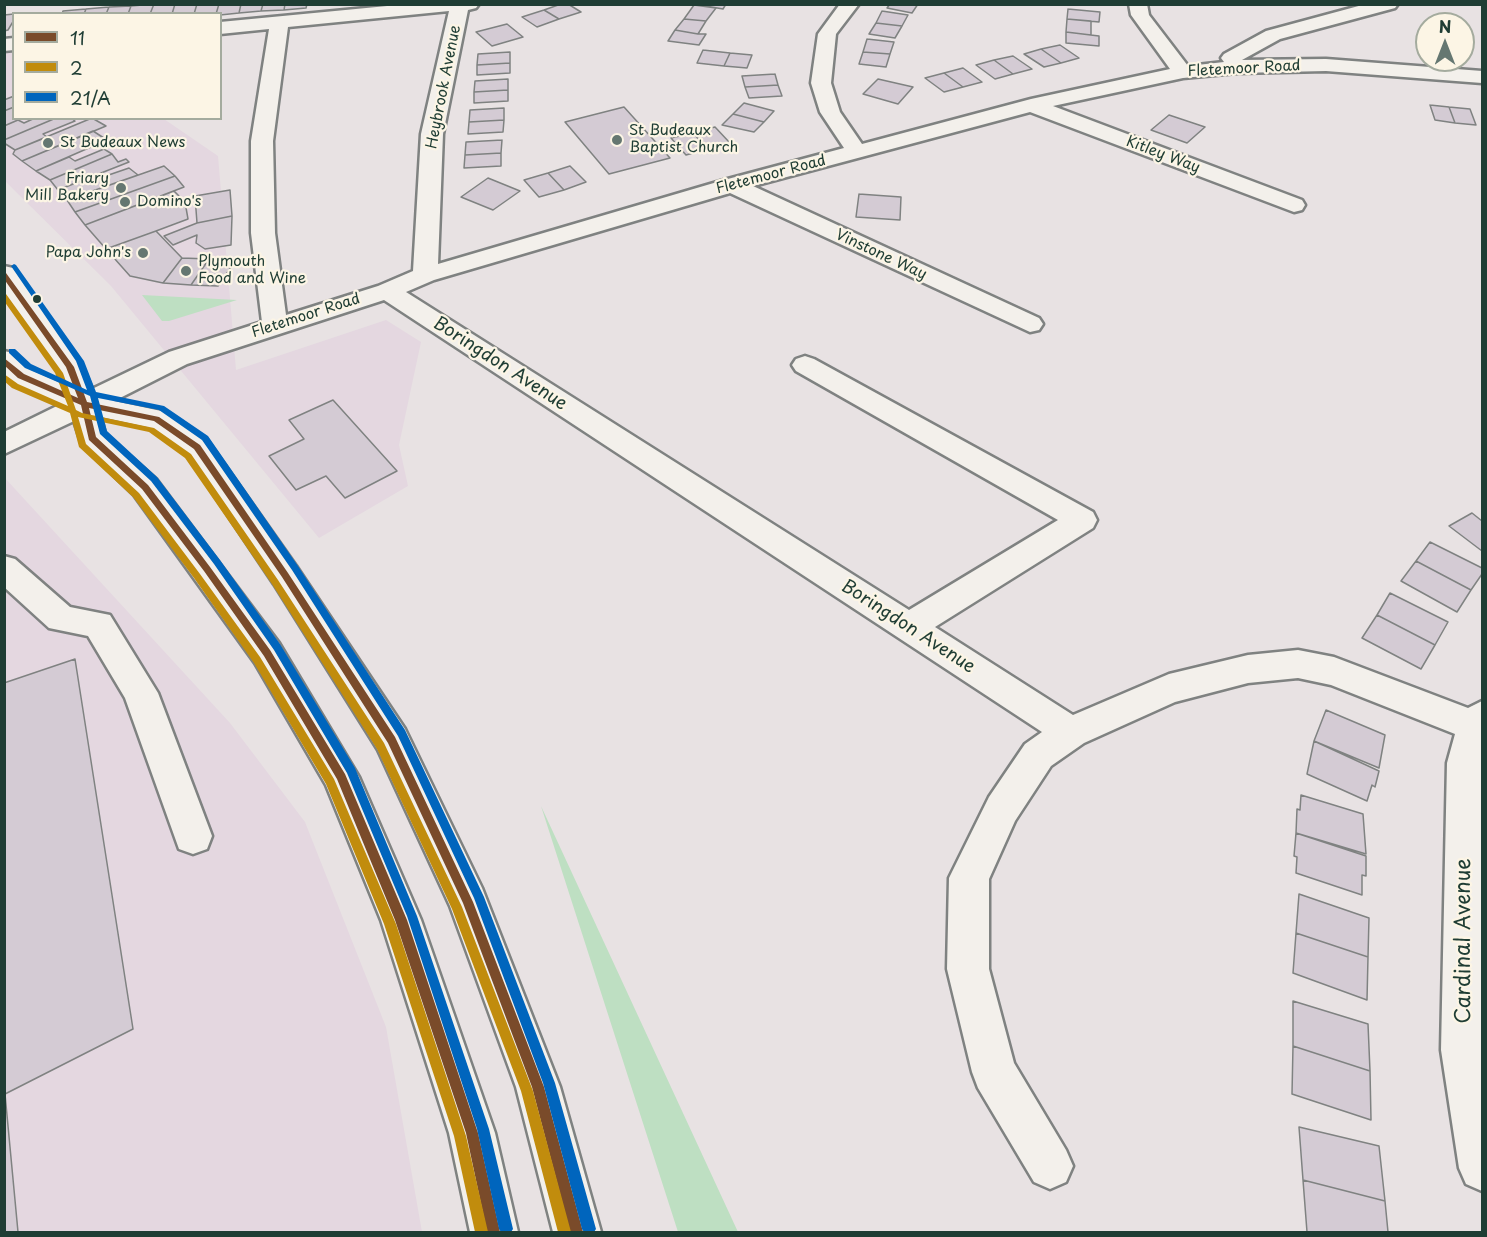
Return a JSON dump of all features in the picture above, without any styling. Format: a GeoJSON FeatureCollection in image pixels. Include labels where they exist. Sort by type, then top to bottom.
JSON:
{"type":"FeatureCollection","features":[{"type":"Feature","properties":{"kind":"street"},"geometry":{"type":"LineString","coordinates":[[850,4],[827,34],[821,82],[830,112],[857,152]]}},
{"type":"Feature","properties":{"kind":"street"},"geometry":{"type":"LineString","coordinates":[[1138,4],[1140,15],[1158,42],[1183,72]]}},
{"type":"Feature","properties":{"kind":"street"},"geometry":{"type":"LineString","coordinates":[[1237,67],[1231,58],[1274,34],[1389,4]]}},
{"type":"Feature","properties":{"kind":"street"},"geometry":{"type":"LineString","coordinates":[[222,28],[464,6]]}},
{"type":"Feature","properties":{"kind":"street","name":"Heybrook Avenue"},"geometry":{"type":"LineString","coordinates":[[425,275],[432,134],[464,6]]}},
{"type":"Feature","properties":{"kind":"street"},"geometry":{"type":"LineString","coordinates":[[275,326],[262,233],[262,141],[279,23]]}},
{"type":"Feature","properties":{"kind":"street","name":"Fletemoor Road"},"geometry":{"type":"LineString","coordinates":[[4,444],[178,358],[387,291],[425,275],[732,185],[1031,105],[1183,72],[1237,67],[1326,65],[1482,77]]}},
{"type":"Feature","properties":{"kind":"street","name":"Kitley Way"},"geometry":{"type":"LineString","coordinates":[[1031,105],[1294,205]]}},
{"type":"Feature","properties":{"kind":"street","name":"Vinstone Way"},"geometry":{"type":"LineString","coordinates":[[732,185],[1030,324]]}},
{"type":"Feature","properties":{"kind":"street"},"geometry":{"type":"LineString","coordinates":[[4,273],[70,367],[84,404],[92,438],[145,488],[207,569],[267,653],[341,777],[405,932],[472,1133],[494,1233]]}},
{"type":"Feature","properties":{"kind":"street","name":"Boringdon Avenue"},"geometry":{"type":"LineString","coordinates":[[387,291],[1071,732]]}},
{"type":"Feature","properties":{"kind":"street"},"geometry":{"type":"LineString","coordinates":[[4,359],[21,376],[84,404],[156,419],[197,447],[285,575],[392,740],[468,902],[538,1087],[577,1233]]}},
{"type":"Feature","properties":{"kind":"street"},"geometry":{"type":"LineString","coordinates":[[805,365],[1082,520],[909,627]]}},
{"type":"Feature","properties":{"kind":"street"},"geometry":{"type":"LineString","coordinates":[[4,568],[61,619],[98,624],[141,693],[193,836]]}},
{"type":"Feature","properties":{"kind":"street"},"geometry":{"type":"LineString","coordinates":[[1050,1166],[994,1072],[968,969],[969,878],[1002,809],[1038,755],[1071,732],[1169,690],[1248,669],[1298,664],[1334,671],[1476,744]]}},
{"type":"Feature","properties":{"kind":"street","name":"Cardinal Avenue"},"geometry":{"type":"LineString","coordinates":[[1476,744],[1463,1050],[1482,1168]]}},
{"type":"Feature","properties":{"kind":"shaded area"},"geometry":{"type":"Polygon","coordinates":[[[12,51],[12,120],[165,120],[218,156],[236,370],[386,320],[421,342],[399,445],[408,486],[319,538],[111,286],[5,181],[4,52],[12,51]]]}},
{"type":"Feature","properties":{"kind":"shaded area"},"geometry":{"type":"Polygon","coordinates":[[[4,477],[230,723],[305,822],[386,1027],[422,1232],[5,1232],[4,477]]]}},
{"type":"Feature","properties":{"kind":"green space"},"geometry":{"type":"Polygon","coordinates":[[[142,295],[237,300],[169,321],[162,321],[142,295]]]}},
{"type":"Feature","properties":{"kind":"green space"},"geometry":{"type":"Polygon","coordinates":[[[541,806],[738,1232],[678,1232],[541,806]]]}},
{"type":"Feature","properties":{"kind":"building"},"geometry":{"type":"Polygon","coordinates":[[[154,4],[175,4],[173,12],[151,12],[154,4]]]}},
{"type":"Feature","properties":{"kind":"building"},"geometry":{"type":"Polygon","coordinates":[[[154,4],[151,12],[129,12],[131,6],[154,4]]]}},
{"type":"Feature","properties":{"kind":"building"},"geometry":{"type":"Polygon","coordinates":[[[175,4],[197,4],[195,12],[173,12],[175,4]]]}},
{"type":"Feature","properties":{"kind":"building"},"geometry":{"type":"Polygon","coordinates":[[[197,4],[219,4],[217,12],[195,12],[197,4]]]}},
{"type":"Feature","properties":{"kind":"building"},"geometry":{"type":"Polygon","coordinates":[[[219,4],[241,4],[239,13],[222,15],[222,12],[217,12],[219,4]]]}},
{"type":"Feature","properties":{"kind":"building"},"geometry":{"type":"Polygon","coordinates":[[[241,4],[263,4],[261,11],[239,13],[241,4]]]}},
{"type":"Feature","properties":{"kind":"building"},"geometry":{"type":"Polygon","coordinates":[[[263,4],[285,4],[284,10],[261,11],[263,4]]]}},
{"type":"Feature","properties":{"kind":"building"},"geometry":{"type":"Polygon","coordinates":[[[285,4],[307,4],[306,8],[284,10],[285,4]]]}},
{"type":"Feature","properties":{"kind":"building"},"geometry":{"type":"Polygon","coordinates":[[[568,4],[581,12],[559,19],[544,10],[568,4]]]}},
{"type":"Feature","properties":{"kind":"building"},"geometry":{"type":"Polygon","coordinates":[[[694,4],[726,4],[723,9],[694,4]]]}},
{"type":"Feature","properties":{"kind":"building"},"geometry":{"type":"Polygon","coordinates":[[[890,4],[918,4],[912,13],[887,8],[890,4]]]}},
{"type":"Feature","properties":{"kind":"building"},"geometry":{"type":"Polygon","coordinates":[[[694,5],[716,8],[706,21],[684,19],[694,5]]]}},
{"type":"Feature","properties":{"kind":"building"},"geometry":{"type":"Polygon","coordinates":[[[131,6],[129,12],[107,12],[109,7],[131,6]]]}},
{"type":"Feature","properties":{"kind":"building"},"geometry":{"type":"Polygon","coordinates":[[[109,7],[107,12],[85,12],[86,9],[109,7]]]}},
{"type":"Feature","properties":{"kind":"building"},"geometry":{"type":"Polygon","coordinates":[[[86,9],[85,12],[63,11],[86,9]]]}},
{"type":"Feature","properties":{"kind":"building"},"geometry":{"type":"Polygon","coordinates":[[[1068,9],[1100,12],[1099,22],[1067,19],[1068,9]]]}},
{"type":"Feature","properties":{"kind":"building"},"geometry":{"type":"Polygon","coordinates":[[[544,10],[559,19],[537,27],[522,17],[544,10]]]}},
{"type":"Feature","properties":{"kind":"building"},"geometry":{"type":"Polygon","coordinates":[[[882,11],[908,15],[902,26],[876,23],[882,11]]]}},
{"type":"Feature","properties":{"kind":"building"},"geometry":{"type":"Polygon","coordinates":[[[12,14],[12,23],[8,30],[4,31],[4,15],[12,14]]]}},
{"type":"Feature","properties":{"kind":"building"},"geometry":{"type":"Polygon","coordinates":[[[684,19],[706,21],[698,34],[675,30],[684,19]]]}},
{"type":"Feature","properties":{"kind":"building"},"geometry":{"type":"Polygon","coordinates":[[[1067,19],[1091,21],[1091,35],[1066,32],[1067,19]]]}},
{"type":"Feature","properties":{"kind":"building"},"geometry":{"type":"Polygon","coordinates":[[[876,23],[902,26],[895,38],[869,34],[876,23]]]}},
{"type":"Feature","properties":{"kind":"building"},"geometry":{"type":"Polygon","coordinates":[[[507,24],[523,37],[492,46],[476,32],[507,24]]]}},
{"type":"Feature","properties":{"kind":"building"},"geometry":{"type":"Polygon","coordinates":[[[675,30],[706,34],[699,45],[668,41],[675,30]]]}},
{"type":"Feature","properties":{"kind":"building"},"geometry":{"type":"Polygon","coordinates":[[[1066,32],[1099,36],[1099,46],[1066,43],[1066,32]]]}},
{"type":"Feature","properties":{"kind":"building"},"geometry":{"type":"Polygon","coordinates":[[[867,39],[894,42],[890,54],[863,52],[867,39]]]}},
{"type":"Feature","properties":{"kind":"building"},"geometry":{"type":"Polygon","coordinates":[[[1060,45],[1079,58],[1061,63],[1041,49],[1060,45]]]}},
{"type":"Feature","properties":{"kind":"building"},"geometry":{"type":"Polygon","coordinates":[[[1041,49],[1061,63],[1044,67],[1024,54],[1041,49]]]}},
{"type":"Feature","properties":{"kind":"building"},"geometry":{"type":"Polygon","coordinates":[[[703,50],[730,53],[724,66],[697,63],[703,50]]]}},
{"type":"Feature","properties":{"kind":"building"},"geometry":{"type":"Polygon","coordinates":[[[510,52],[510,63],[477,65],[478,54],[510,52]]]}},
{"type":"Feature","properties":{"kind":"building"},"geometry":{"type":"Polygon","coordinates":[[[863,52],[890,54],[886,67],[859,64],[863,52]]]}},
{"type":"Feature","properties":{"kind":"building"},"geometry":{"type":"Polygon","coordinates":[[[730,53],[752,55],[747,68],[724,66],[730,53]]]}},
{"type":"Feature","properties":{"kind":"building"},"geometry":{"type":"Polygon","coordinates":[[[1013,56],[1032,69],[1013,74],[994,60],[1013,56]]]}},
{"type":"Feature","properties":{"kind":"building"},"geometry":{"type":"Polygon","coordinates":[[[994,60],[1013,74],[995,79],[976,65],[994,60]]]}},
{"type":"Feature","properties":{"kind":"building"},"geometry":{"type":"Polygon","coordinates":[[[510,63],[510,73],[477,75],[477,65],[510,63]]]}},
{"type":"Feature","properties":{"kind":"building"},"geometry":{"type":"Polygon","coordinates":[[[963,68],[982,82],[963,87],[944,73],[963,68]]]}},
{"type":"Feature","properties":{"kind":"building"},"geometry":{"type":"Polygon","coordinates":[[[944,73],[963,87],[944,92],[925,78],[944,73]]]}},
{"type":"Feature","properties":{"kind":"building"},"geometry":{"type":"Polygon","coordinates":[[[775,74],[778,85],[745,87],[742,76],[775,74]]]}},
{"type":"Feature","properties":{"kind":"building"},"geometry":{"type":"Polygon","coordinates":[[[508,79],[508,90],[474,92],[475,81],[508,79]]]}},
{"type":"Feature","properties":{"kind":"building"},"geometry":{"type":"Polygon","coordinates":[[[878,79],[913,87],[898,104],[863,94],[878,79]]]}},
{"type":"Feature","properties":{"kind":"building"},"geometry":{"type":"Polygon","coordinates":[[[778,85],[782,96],[749,98],[745,87],[778,85]]]}},
{"type":"Feature","properties":{"kind":"building"},"geometry":{"type":"Polygon","coordinates":[[[508,90],[508,101],[474,103],[474,92],[508,90]]]}},
{"type":"Feature","properties":{"kind":"building"},"geometry":{"type":"Polygon","coordinates":[[[12,97],[12,108],[4,111],[4,100],[12,97]]]}},
{"type":"Feature","properties":{"kind":"building"},"geometry":{"type":"Polygon","coordinates":[[[744,103],[774,111],[764,122],[733,114],[744,103]]]}},
{"type":"Feature","properties":{"kind":"building"},"geometry":{"type":"Polygon","coordinates":[[[1430,105],[1449,107],[1455,123],[1435,120],[1430,105]]]}},
{"type":"Feature","properties":{"kind":"building","name":"St Budeaux Baptist Church"},"geometry":{"type":"Polygon","coordinates":[[[624,107],[670,158],[609,174],[565,122],[624,107]]]}},
{"type":"Feature","properties":{"kind":"building"},"geometry":{"type":"Polygon","coordinates":[[[1449,107],[1470,109],[1476,125],[1455,123],[1449,107]]]}},
{"type":"Feature","properties":{"kind":"building"},"geometry":{"type":"Polygon","coordinates":[[[12,108],[12,120],[18,120],[4,126],[4,111],[12,108]]]}},
{"type":"Feature","properties":{"kind":"building"},"geometry":{"type":"Polygon","coordinates":[[[504,108],[504,120],[469,122],[470,110],[504,108]]]}},
{"type":"Feature","properties":{"kind":"building"},"geometry":{"type":"Polygon","coordinates":[[[733,114],[764,122],[754,132],[722,125],[733,114]]]}},
{"type":"Feature","properties":{"kind":"building"},"geometry":{"type":"Polygon","coordinates":[[[1169,115],[1205,127],[1187,143],[1151,130],[1169,115]]]}},
{"type":"Feature","properties":{"kind":"building"},"geometry":{"type":"Polygon","coordinates":[[[18,120],[24,123],[31,120],[51,120],[4,140],[4,126],[18,120]]]}},
{"type":"Feature","properties":{"kind":"building"},"geometry":{"type":"Polygon","coordinates":[[[51,120],[75,121],[43,134],[47,137],[15,150],[4,143],[4,140],[51,120]]]}},
{"type":"Feature","properties":{"kind":"building","name":"St Budeaux News"},"geometry":{"type":"Polygon","coordinates":[[[87,120],[96,120],[106,126],[22,161],[13,154],[15,150],[87,120]]]}},
{"type":"Feature","properties":{"kind":"building"},"geometry":{"type":"Polygon","coordinates":[[[504,120],[503,132],[468,134],[469,122],[504,120]]]}},
{"type":"Feature","properties":{"kind":"building"},"geometry":{"type":"Polygon","coordinates":[[[715,127],[730,143],[708,149],[693,133],[715,127]]]}},
{"type":"Feature","properties":{"kind":"building"},"geometry":{"type":"Polygon","coordinates":[[[93,131],[107,140],[36,171],[22,161],[93,131]]]}},
{"type":"Feature","properties":{"kind":"building"},"geometry":{"type":"Polygon","coordinates":[[[693,133],[708,149],[686,155],[671,138],[693,133]]]}},
{"type":"Feature","properties":{"kind":"building"},"geometry":{"type":"Polygon","coordinates":[[[502,140],[501,153],[465,155],[466,142],[502,140]]]}},
{"type":"Feature","properties":{"kind":"building"},"geometry":{"type":"Polygon","coordinates":[[[104,149],[112,154],[50,180],[36,171],[69,157],[75,161],[104,149]]]}},
{"type":"Feature","properties":{"kind":"building"},"geometry":{"type":"Polygon","coordinates":[[[501,153],[501,166],[464,168],[465,155],[501,153]]]}},
{"type":"Feature","properties":{"kind":"building"},"geometry":{"type":"Polygon","coordinates":[[[112,154],[118,162],[126,159],[129,162],[58,190],[50,180],[112,154]]]}},
{"type":"Feature","properties":{"kind":"building","name":"Friary Mill Bakery"},"geometry":{"type":"Polygon","coordinates":[[[164,166],[175,176],[75,212],[67,200],[164,166]]]}},
{"type":"Feature","properties":{"kind":"building"},"geometry":{"type":"Polygon","coordinates":[[[570,166],[586,182],[564,190],[548,173],[570,166]]]}},
{"type":"Feature","properties":{"kind":"building"},"geometry":{"type":"Polygon","coordinates":[[[129,168],[138,175],[67,200],[58,190],[93,176],[97,179],[129,168]]]}},
{"type":"Feature","properties":{"kind":"building"},"geometry":{"type":"Polygon","coordinates":[[[548,173],[564,190],[539,197],[524,180],[548,173]]]}},
{"type":"Feature","properties":{"kind":"building","name":"Domino's"},"geometry":{"type":"Polygon","coordinates":[[[175,176],[184,187],[85,225],[75,212],[175,176]]]}},
{"type":"Feature","properties":{"kind":"building"},"geometry":{"type":"Polygon","coordinates":[[[488,178],[520,191],[493,210],[461,197],[488,178]]]}},
{"type":"Feature","properties":{"kind":"building"},"geometry":{"type":"Polygon","coordinates":[[[230,190],[232,216],[197,223],[195,196],[230,190]]]}},
{"type":"Feature","properties":{"kind":"building"},"geometry":{"type":"Polygon","coordinates":[[[174,191],[185,202],[188,219],[106,249],[85,225],[174,191]]]}},
{"type":"Feature","properties":{"kind":"building"},"geometry":{"type":"Polygon","coordinates":[[[859,194],[901,197],[900,220],[856,217],[859,194]]]}},
{"type":"Feature","properties":{"kind":"building"},"geometry":{"type":"Polygon","coordinates":[[[232,216],[231,245],[205,249],[196,243],[197,235],[173,245],[164,236],[197,223],[232,216]]]}},
{"type":"Feature","properties":{"kind":"building","name":"Papa John's"},"geometry":{"type":"Polygon","coordinates":[[[156,231],[182,258],[163,283],[130,276],[106,249],[156,231]]]}},
{"type":"Feature","properties":{"kind":"building","name":"Plymouth Food and Wine"},"geometry":{"type":"Polygon","coordinates":[[[182,258],[209,259],[191,285],[163,283],[182,258]]]}},
{"type":"Feature","properties":{"kind":"building"},"geometry":{"type":"Polygon","coordinates":[[[209,259],[236,260],[218,286],[191,285],[209,259]]]}},
{"type":"Feature","properties":{"kind":"building"},"geometry":{"type":"Polygon","coordinates":[[[333,400],[397,471],[345,498],[326,476],[296,490],[269,456],[304,439],[289,420],[333,400]]]}},
{"type":"Feature","properties":{"kind":"building"},"geometry":{"type":"Polygon","coordinates":[[[1472,513],[1482,521],[1482,551],[1449,526],[1472,513]]]}},
{"type":"Feature","properties":{"kind":"building"},"geometry":{"type":"Polygon","coordinates":[[[1430,542],[1482,568],[1482,574],[1471,590],[1416,561],[1430,542]]]}},
{"type":"Feature","properties":{"kind":"building"},"geometry":{"type":"Polygon","coordinates":[[[1416,561],[1471,590],[1457,612],[1401,581],[1416,561]]]}},
{"type":"Feature","properties":{"kind":"building"},"geometry":{"type":"Polygon","coordinates":[[[1390,593],[1448,622],[1435,645],[1377,615],[1390,593]]]}},
{"type":"Feature","properties":{"kind":"building"},"geometry":{"type":"Polygon","coordinates":[[[1377,615],[1435,645],[1421,669],[1362,638],[1377,615]]]}},
{"type":"Feature","properties":{"kind":"building"},"geometry":{"type":"Polygon","coordinates":[[[75,659],[133,1029],[5,1094],[18,1232],[4,1232],[4,683],[75,659]]]}},
{"type":"Feature","properties":{"kind":"building"},"geometry":{"type":"Polygon","coordinates":[[[1326,710],[1385,735],[1379,768],[1314,741],[1326,710]]]}},
{"type":"Feature","properties":{"kind":"building"},"geometry":{"type":"Polygon","coordinates":[[[1314,741],[1379,771],[1375,787],[1372,785],[1367,801],[1307,774],[1314,741]]]}},
{"type":"Feature","properties":{"kind":"building"},"geometry":{"type":"Polygon","coordinates":[[[1301,795],[1363,814],[1366,854],[1296,833],[1297,809],[1300,810],[1301,795]]]}},
{"type":"Feature","properties":{"kind":"building"},"geometry":{"type":"Polygon","coordinates":[[[1296,833],[1366,856],[1366,876],[1362,875],[1362,895],[1296,873],[1297,857],[1294,856],[1296,833]]]}},
{"type":"Feature","properties":{"kind":"building"},"geometry":{"type":"Polygon","coordinates":[[[1299,894],[1369,918],[1368,957],[1296,933],[1299,894]]]}},
{"type":"Feature","properties":{"kind":"building"},"geometry":{"type":"Polygon","coordinates":[[[1296,933],[1368,957],[1367,1000],[1293,973],[1296,933]]]}},
{"type":"Feature","properties":{"kind":"building"},"geometry":{"type":"Polygon","coordinates":[[[1293,1001],[1368,1024],[1370,1071],[1293,1046],[1293,1001]]]}},
{"type":"Feature","properties":{"kind":"building"},"geometry":{"type":"Polygon","coordinates":[[[1293,1046],[1370,1071],[1371,1120],[1292,1094],[1293,1046]]]}},
{"type":"Feature","properties":{"kind":"building"},"geometry":{"type":"Polygon","coordinates":[[[1299,1127],[1379,1146],[1385,1201],[1303,1180],[1299,1127]]]}},
{"type":"Feature","properties":{"kind":"building"},"geometry":{"type":"Polygon","coordinates":[[[1303,1180],[1385,1201],[1388,1232],[1307,1232],[1303,1180]]]}},
{"type":"Feature","properties":{"kind":"transit line","name":"21/A"},"geometry":{"type":"LineString","coordinates":[[14,266],[80,361],[95,400],[103,432],[154,479],[217,562],[277,647],[351,771],[412,916],[483,1129],[506,1229]]}},
{"type":"Feature","properties":{"kind":"transit line","name":"11"},"geometry":{"type":"LineString","coordinates":[[4,274],[70,367],[84,404],[92,438],[145,487],[207,569],[267,653],[341,777],[401,920],[472,1133],[494,1232]]}},
{"type":"Feature","properties":{"kind":"transit line","name":"2"},"geometry":{"type":"LineString","coordinates":[[4,295],[59,373],[82,445],[136,495],[197,576],[257,660],[330,782],[390,924],[460,1136],[482,1232]]}},
{"type":"Feature","properties":{"kind":"transit line","name":"21/A"},"geometry":{"type":"LineString","coordinates":[[12,351],[28,366],[88,393],[161,408],[205,438],[295,568],[402,733],[479,897],[549,1083],[589,1229]]}},
{"type":"Feature","properties":{"kind":"transit line","name":"11"},"geometry":{"type":"LineString","coordinates":[[4,360],[21,376],[84,404],[156,419],[197,447],[285,575],[392,740],[468,902],[538,1087],[577,1232]]}},
{"type":"Feature","properties":{"kind":"transit line","name":"2"},"geometry":{"type":"LineString","coordinates":[[4,376],[15,386],[80,415],[151,430],[188,456],[275,582],[381,746],[457,907],[527,1091],[565,1232]]}},
{"type":"Feature","properties":{"kind":"place","name":"St Budeaux Baptist Church"},"geometry":{"type":"Point","coordinates":[617,140]}},
{"type":"Feature","properties":{"kind":"place","name":"St Budeaux News"},"geometry":{"type":"Point","coordinates":[48,143]}},
{"type":"Feature","properties":{"kind":"place","name":"Friary Mill Bakery"},"geometry":{"type":"Point","coordinates":[121,188]}},
{"type":"Feature","properties":{"kind":"place","name":"Domino's"},"geometry":{"type":"Point","coordinates":[125,202]}},
{"type":"Feature","properties":{"kind":"place","name":"Papa John's"},"geometry":{"type":"Point","coordinates":[143,253]}},
{"type":"Feature","properties":{"kind":"place","name":"Plymouth Food and Wine"},"geometry":{"type":"Point","coordinates":[186,271]}}]}
